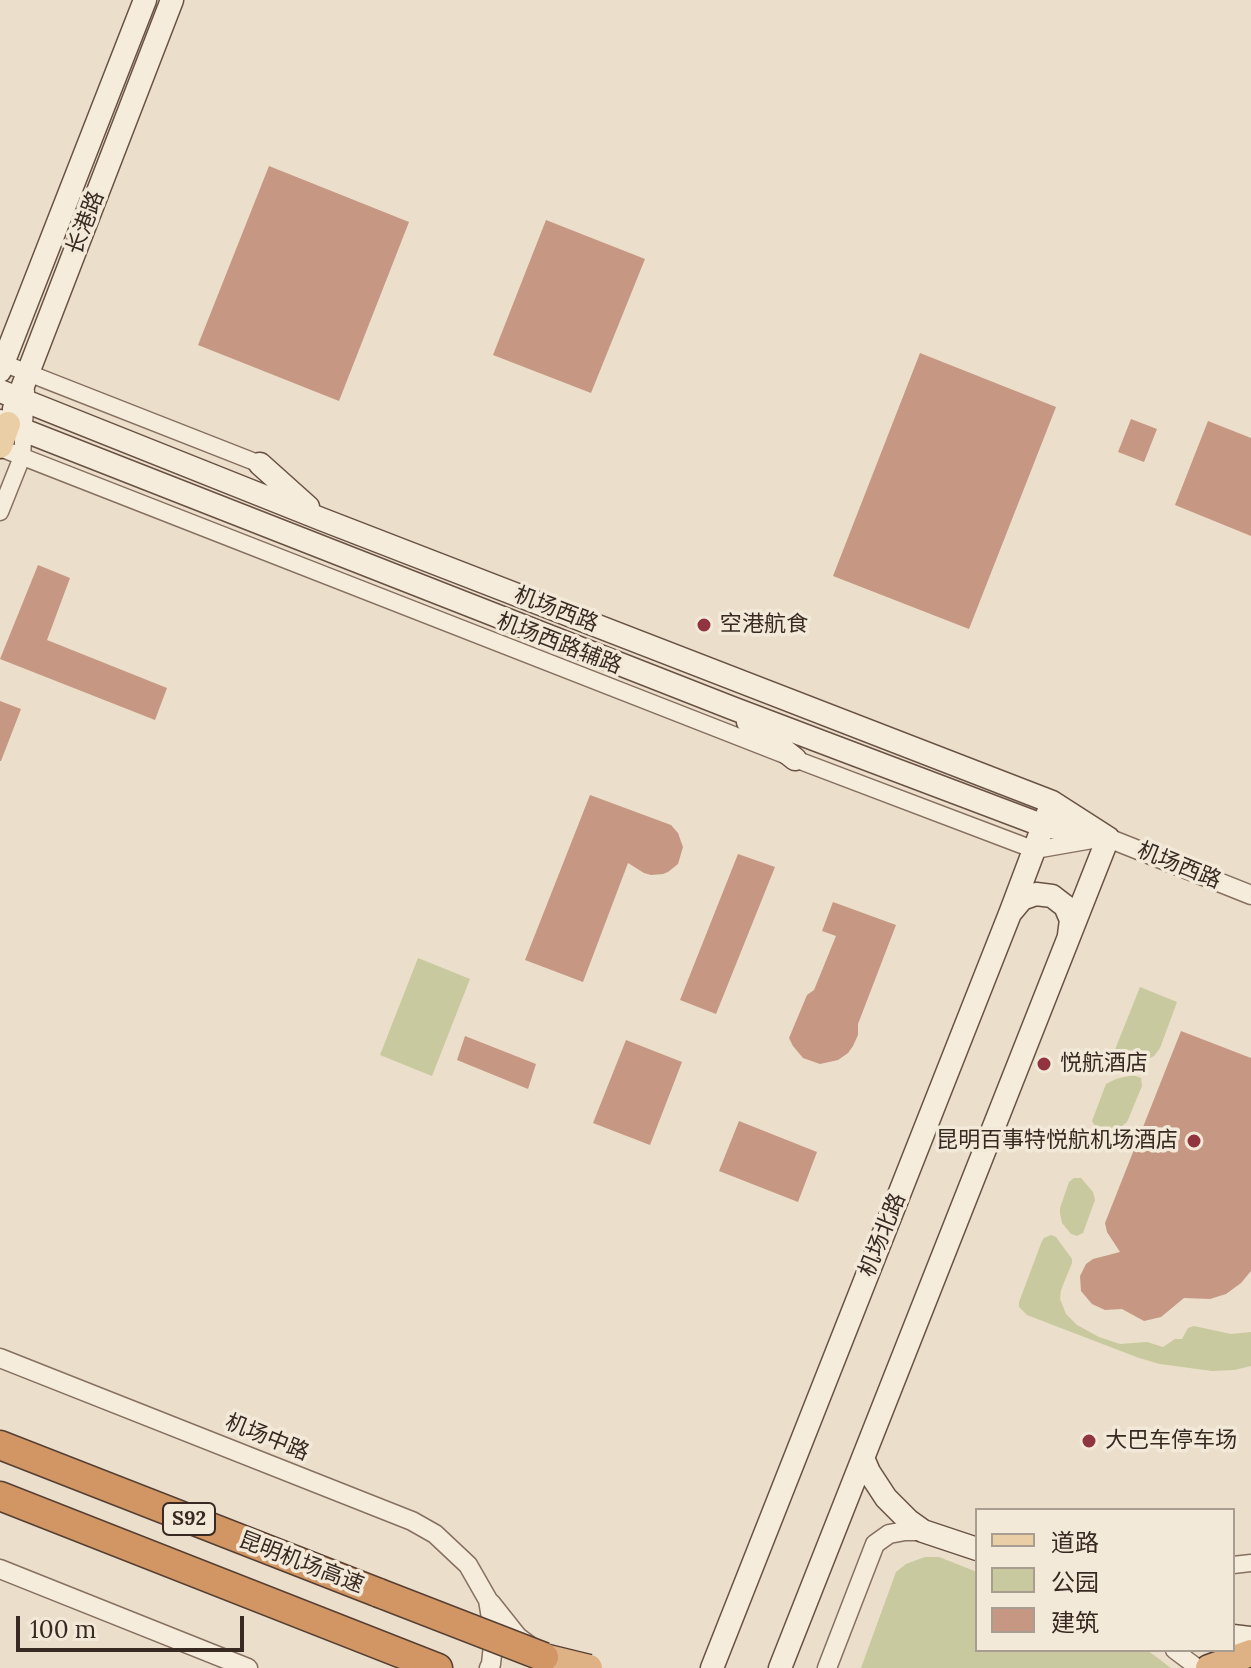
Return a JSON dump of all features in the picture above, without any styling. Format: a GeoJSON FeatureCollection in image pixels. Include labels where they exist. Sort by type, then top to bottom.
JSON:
{"type":"FeatureCollection","features":[{"type":"Feature","properties":{"kind":"highway","name":"昆明机场高速"},"geometry":{"type":"LineString","coordinates":[[0,1445],[555,1663]]}},
{"type":"Feature","properties":{"kind":"highway","name":"S92"},"geometry":{"type":"LineString","coordinates":[[0,1496],[438,1668]]}},
{"type":"Feature","properties":{"kind":"highway"},"geometry":{"type":"LineString","coordinates":[[1209,1668],[1251,1653]]}},
{"type":"Feature","properties":{"kind":"highway"},"geometry":{"type":"LineString","coordinates":[[555,1663],[586,1668]]}},
{"type":"Feature","properties":{"kind":"main road","name":"长港路"},"geometry":{"type":"LineString","coordinates":[[1,366],[145,0]]}},
{"type":"Feature","properties":{"kind":"main road","name":"长港路"},"geometry":{"type":"LineString","coordinates":[[9,438],[14,397],[27,373],[172,0]]}},
{"type":"Feature","properties":{"kind":"main road","name":"机场西路"},"geometry":{"type":"LineString","coordinates":[[14,397],[1052,802],[1108,838]]}},
{"type":"Feature","properties":{"kind":"main road","name":"机场西路"},"geometry":{"type":"LineString","coordinates":[[9,438],[1044,826],[1108,838]]}},
{"type":"Feature","properties":{"kind":"main road"},"geometry":{"type":"LineString","coordinates":[[260,464],[321,519]]}},
{"type":"Feature","properties":{"kind":"main road"},"geometry":{"type":"LineString","coordinates":[[732,708],[795,759]]}},
{"type":"Feature","properties":{"kind":"main road","name":"机场北路"},"geometry":{"type":"LineString","coordinates":[[712,1668],[1052,802]]}},
{"type":"Feature","properties":{"kind":"main road"},"geometry":{"type":"LineString","coordinates":[[780,1668],[1108,838]]}},
{"type":"Feature","properties":{"kind":"main road"},"geometry":{"type":"LineString","coordinates":[[1011,911],[1022,899],[1036,894],[1052,896],[1065,906],[1071,920],[1069,936]]}},
{"type":"Feature","properties":{"kind":"main road"},"geometry":{"type":"LineString","coordinates":[[863,1458],[886,1498],[923,1531],[975,1548]]}},
{"type":"Feature","properties":{"kind":"street"},"geometry":{"type":"LineString","coordinates":[[1,366],[27,373],[260,464]]}},
{"type":"Feature","properties":{"kind":"street"},"geometry":{"type":"LineString","coordinates":[[0,512],[9,438]]}},
{"type":"Feature","properties":{"kind":"street","name":"机场西路辅路"},"geometry":{"type":"LineString","coordinates":[[9,438],[795,759],[1035,850]]}},
{"type":"Feature","properties":{"kind":"street"},"geometry":{"type":"LineString","coordinates":[[1035,850],[1108,838]]}},
{"type":"Feature","properties":{"kind":"street","name":"机场西路"},"geometry":{"type":"LineString","coordinates":[[1108,838],[1251,895]]}},
{"type":"Feature","properties":{"kind":"street","name":"机场中路"},"geometry":{"type":"LineString","coordinates":[[0,1358],[412,1521],[435,1534],[468,1565],[488,1600],[518,1637],[535,1650],[586,1668]]}},
{"type":"Feature","properties":{"kind":"street"},"geometry":{"type":"LineString","coordinates":[[827,1668],[875,1544],[889,1534],[923,1531]]}},
{"type":"Feature","properties":{"kind":"street"},"geometry":{"type":"LineString","coordinates":[[0,1569],[248,1668]]}},
{"type":"Feature","properties":{"kind":"street","name":"机场中路"},"geometry":{"type":"LineString","coordinates":[[488,1600],[494,1636],[494,1667]]}},
{"type":"Feature","properties":{"kind":"street"},"geometry":{"type":"LineString","coordinates":[[1177,1652],[1198,1668]]}},
{"type":"Feature","properties":{"kind":"green space"},"geometry":{"type":"Polygon","coordinates":[[[418,958],[470,979],[432,1076],[380,1055],[418,958]]]}},
{"type":"Feature","properties":{"kind":"green space"},"geometry":{"type":"Polygon","coordinates":[[[1140,987],[1177,1002],[1154,1056],[1144,1061],[1117,1063],[1114,1052],[1140,987]]]}},
{"type":"Feature","properties":{"kind":"green space"},"geometry":{"type":"Polygon","coordinates":[[[1133,1075],[1141,1078],[1142,1086],[1127,1122],[1102,1130],[1096,1128],[1092,1121],[1106,1084],[1133,1075]]]}},
{"type":"Feature","properties":{"kind":"green space"},"geometry":{"type":"Polygon","coordinates":[[[1081,1178],[1093,1192],[1095,1200],[1083,1233],[1077,1236],[1071,1234],[1062,1223],[1060,1213],[1069,1182],[1081,1178]]]}},
{"type":"Feature","properties":{"kind":"green space"},"geometry":{"type":"Polygon","coordinates":[[[1051,1235],[1056,1237],[1072,1259],[1060,1299],[1066,1314],[1077,1325],[1120,1344],[1147,1342],[1163,1347],[1175,1339],[1182,1339],[1188,1328],[1194,1326],[1231,1334],[1251,1332],[1251,1366],[1212,1371],[1160,1364],[1027,1315],[1019,1307],[1019,1302],[1042,1241],[1051,1235]]]}},
{"type":"Feature","properties":{"kind":"green space"},"geometry":{"type":"Polygon","coordinates":[[[925,1557],[939,1557],[975,1571],[975,1652],[1150,1652],[1171,1668],[861,1668],[896,1572],[906,1564],[925,1557]]]}},
{"type":"Feature","properties":{"kind":"building"},"geometry":{"type":"Polygon","coordinates":[[[269,166],[409,222],[339,401],[198,345],[269,166]]]}},
{"type":"Feature","properties":{"kind":"building"},"geometry":{"type":"Polygon","coordinates":[[[546,220],[645,259],[591,393],[493,355],[546,220]]]}},
{"type":"Feature","properties":{"kind":"building"},"geometry":{"type":"Polygon","coordinates":[[[920,353],[1056,407],[969,629],[833,576],[920,353]]]}},
{"type":"Feature","properties":{"kind":"building"},"geometry":{"type":"Polygon","coordinates":[[[1131,419],[1157,429],[1144,462],[1118,452],[1131,419]]]}},
{"type":"Feature","properties":{"kind":"building"},"geometry":{"type":"Polygon","coordinates":[[[1208,421],[1251,438],[1251,536],[1175,505],[1208,421]]]}},
{"type":"Feature","properties":{"kind":"building"},"geometry":{"type":"Polygon","coordinates":[[[38,565],[70,578],[47,640],[167,688],[155,720],[0,659],[38,565]]]}},
{"type":"Feature","properties":{"kind":"building"},"geometry":{"type":"Polygon","coordinates":[[[0,701],[21,709],[1,761],[0,761],[0,701]]]}},
{"type":"Feature","properties":{"kind":"building"},"geometry":{"type":"Polygon","coordinates":[[[590,795],[671,825],[683,847],[678,864],[663,874],[644,873],[628,863],[583,982],[525,960],[590,795]]]}},
{"type":"Feature","properties":{"kind":"building"},"geometry":{"type":"Polygon","coordinates":[[[738,854],[775,867],[716,1014],[680,1000],[738,854]]]}},
{"type":"Feature","properties":{"kind":"building"},"geometry":{"type":"Polygon","coordinates":[[[833,902],[896,925],[858,1024],[858,1035],[853,1046],[838,1060],[820,1064],[803,1058],[789,1038],[807,995],[814,990],[836,936],[822,931],[833,902]]]}},
{"type":"Feature","properties":{"kind":"building","name":"昆明百事特悦航机场酒店"},"geometry":{"type":"Polygon","coordinates":[[[1181,1031],[1251,1058],[1251,1271],[1226,1294],[1210,1299],[1184,1298],[1161,1317],[1144,1321],[1122,1309],[1105,1310],[1092,1304],[1081,1291],[1080,1276],[1086,1264],[1093,1259],[1120,1252],[1105,1223],[1181,1031]]]}},
{"type":"Feature","properties":{"kind":"building"},"geometry":{"type":"Polygon","coordinates":[[[465,1036],[536,1064],[528,1089],[457,1060],[465,1036]]]}},
{"type":"Feature","properties":{"kind":"building"},"geometry":{"type":"Polygon","coordinates":[[[626,1040],[682,1062],[650,1145],[593,1123],[626,1040]]]}},
{"type":"Feature","properties":{"kind":"building"},"geometry":{"type":"Polygon","coordinates":[[[739,1121],[817,1152],[798,1202],[719,1171],[739,1121]]]}},
{"type":"Feature","properties":{"kind":"place","name":"空港航食"},"geometry":{"type":"Point","coordinates":[704,625]}},
{"type":"Feature","properties":{"kind":"place","name":"悦航酒店"},"geometry":{"type":"Point","coordinates":[1044,1064]}},
{"type":"Feature","properties":{"kind":"place","name":"昆明百事特悦航机场酒店"},"geometry":{"type":"Point","coordinates":[1194,1141]}},
{"type":"Feature","properties":{"kind":"place","name":"大巴车停车场"},"geometry":{"type":"Point","coordinates":[1089,1441]}}]}
